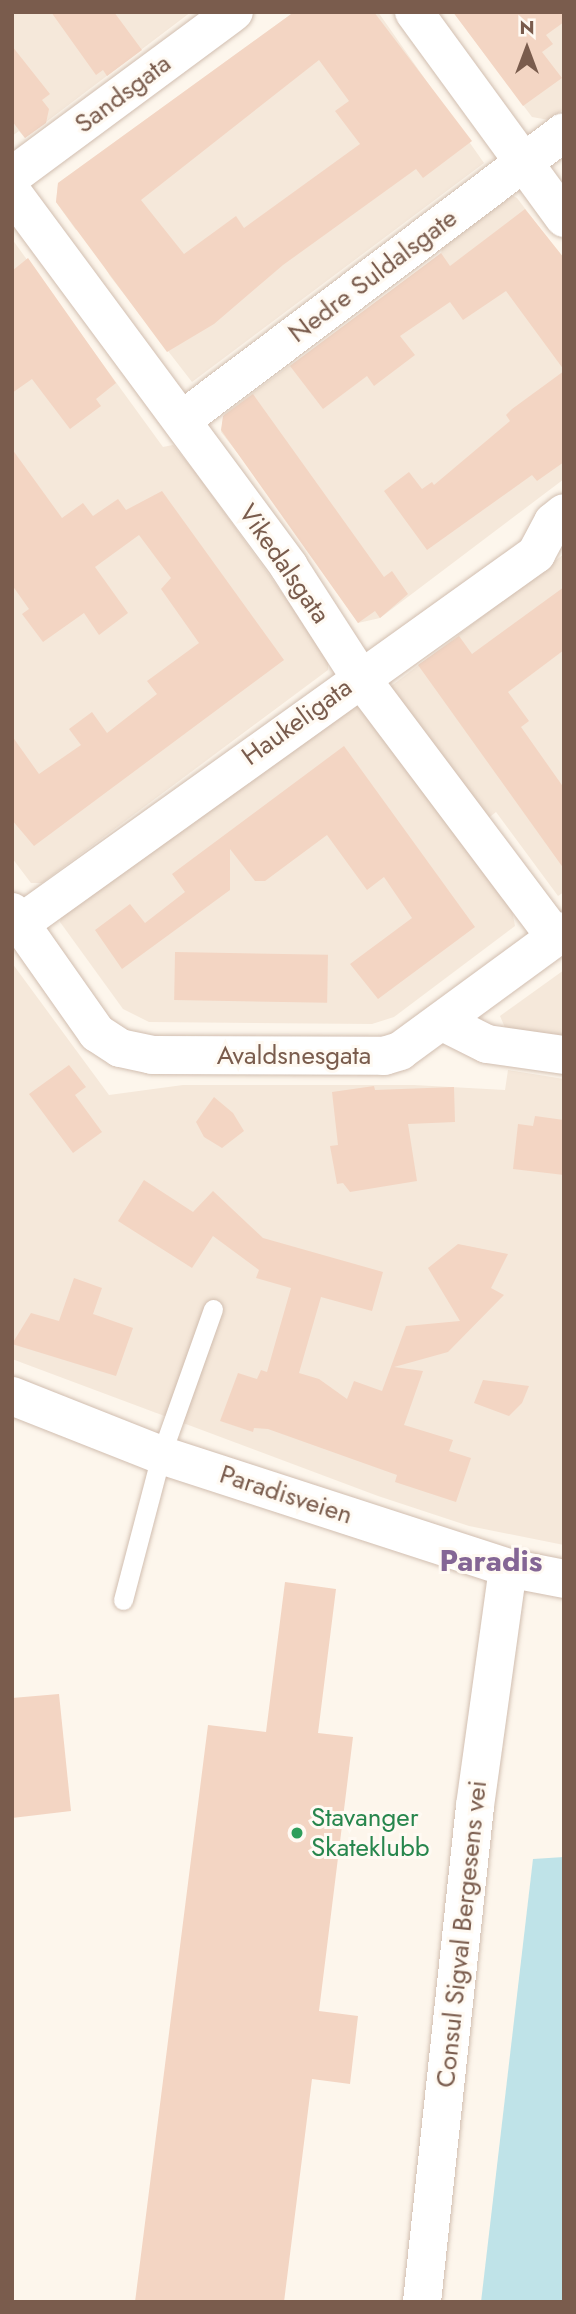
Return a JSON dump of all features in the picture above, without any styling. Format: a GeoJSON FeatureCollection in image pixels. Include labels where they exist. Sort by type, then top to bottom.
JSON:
{"type":"FeatureCollection","features":[{"type":"Feature","properties":{"kind":"street","name":"Sandsgata"},"geometry":{"type":"LineString","coordinates":[[12,176],[234,12]]}},
{"type":"Feature","properties":{"kind":"street"},"geometry":{"type":"LineString","coordinates":[[414,12],[521,164],[564,218]]}},
{"type":"Feature","properties":{"kind":"street","name":"Nedre Suldalsgate"},"geometry":{"type":"LineString","coordinates":[[182,420],[564,132]]}},
{"type":"Feature","properties":{"kind":"street","name":"Vikedalsgata"},"geometry":{"type":"LineString","coordinates":[[12,192],[289,567],[360,677],[559,934]]}},
{"type":"Feature","properties":{"kind":"street","name":"Haukeligata"},"geometry":{"type":"LineString","coordinates":[[16,917],[536,554],[553,522],[564,513]]}},
{"type":"Feature","properties":{"kind":"street","name":"Avaldsnesgata"},"geometry":{"type":"LineString","coordinates":[[16,917],[97,1033],[120,1048],[152,1055],[384,1056],[413,1044],[559,934]]}},
{"type":"Feature","properties":{"kind":"street"},"geometry":{"type":"LineString","coordinates":[[443,1022],[487,1044],[564,1055]]}},
{"type":"Feature","properties":{"kind":"street","name":"Paradisveien"},"geometry":{"type":"LineString","coordinates":[[12,1396],[161,1455],[508,1568],[564,1578]]}},
{"type":"Feature","properties":{"kind":"street","name":"Consul Sigval Bergesens vei"},"geometry":{"type":"LineString","coordinates":[[422,2302],[475,1807],[508,1568]]}},
{"type":"Feature","properties":{"kind":"lane"},"geometry":{"type":"LineString","coordinates":[[123,1600],[161,1455],[214,1309]]}},
{"type":"Feature","properties":{"kind":"shaded area"},"geometry":{"type":"Polygon","coordinates":[[[12,12],[191,12],[25,138],[19,131],[12,136],[12,12]]]}},
{"type":"Feature","properties":{"kind":"shaded area"},"geometry":{"type":"Polygon","coordinates":[[[294,12],[378,12],[484,163],[192,382],[110,276],[80,227],[76,230],[56,202],[58,183],[294,12]]]}},
{"type":"Feature","properties":{"kind":"shaded area"},"geometry":{"type":"Polygon","coordinates":[[[453,12],[564,12],[564,109],[549,120],[532,117],[453,12]]]}},
{"type":"Feature","properties":{"kind":"shaded area"},"geometry":{"type":"Polygon","coordinates":[[[508,193],[517,198],[564,260],[564,479],[380,618],[358,623],[265,488],[221,432],[224,414],[441,254],[443,241],[508,193]]]}},
{"type":"Feature","properties":{"kind":"shaded area"},"geometry":{"type":"Polygon","coordinates":[[[12,239],[163,447],[173,445],[196,473],[328,657],[328,670],[42,883],[31,883],[12,858],[12,239]]]}},
{"type":"Feature","properties":{"kind":"shaded area"},"geometry":{"type":"Polygon","coordinates":[[[564,554],[564,892],[558,896],[496,812],[486,820],[390,687],[564,554]]]}},
{"type":"Feature","properties":{"kind":"shaded area"},"geometry":{"type":"Polygon","coordinates":[[[360,701],[512,910],[515,926],[394,1017],[372,1024],[149,1022],[123,1009],[60,922],[64,907],[360,701]]]}},
{"type":"Feature","properties":{"kind":"shaded area"},"geometry":{"type":"Polygon","coordinates":[[[12,963],[109,1095],[183,1085],[414,1085],[505,1090],[508,1070],[564,1079],[564,1545],[469,1526],[378,1496],[12,1359],[12,963]]]}},
{"type":"Feature","properties":{"kind":"shaded area"},"geometry":{"type":"Polygon","coordinates":[[[564,970],[564,1038],[506,1030],[500,1016],[564,970]]]}},
{"type":"Feature","properties":{"kind":"water"},"geometry":{"type":"Polygon","coordinates":[[[564,1857],[564,2302],[481,2302],[533,1859],[564,1857]]]}},
{"type":"Feature","properties":{"kind":"building"},"geometry":{"type":"Polygon","coordinates":[[[51,12],[114,12],[142,50],[107,76],[103,70],[96,75],[51,12]]]}},
{"type":"Feature","properties":{"kind":"building"},"geometry":{"type":"Polygon","coordinates":[[[294,12],[374,12],[472,141],[423,178],[416,169],[283,265],[214,324],[167,352],[56,202],[58,183],[294,12]],[[319,60],[141,200],[184,254],[236,216],[244,228],[360,144],[335,111],[349,101],[319,60]]]}},
{"type":"Feature","properties":{"kind":"building"},"geometry":{"type":"Polygon","coordinates":[[[453,12],[564,12],[564,22],[546,35],[553,44],[542,52],[562,78],[523,106],[453,12]]]}},
{"type":"Feature","properties":{"kind":"building"},"geometry":{"type":"Polygon","coordinates":[[[12,46],[50,94],[42,100],[49,109],[46,123],[25,138],[12,121],[12,46]]]}},
{"type":"Feature","properties":{"kind":"building"},"geometry":{"type":"Polygon","coordinates":[[[525,209],[564,258],[564,370],[506,291],[463,320],[450,302],[400,336],[415,355],[374,386],[367,376],[323,409],[290,366],[441,253],[450,266],[525,209]]]}},
{"type":"Feature","properties":{"kind":"building"},"geometry":{"type":"Polygon","coordinates":[[[28,258],[116,383],[96,399],[101,406],[70,429],[32,379],[12,393],[12,271],[28,258]]]}},
{"type":"Feature","properties":{"kind":"building"},"geometry":{"type":"Polygon","coordinates":[[[564,371],[564,462],[537,481],[532,475],[427,550],[384,491],[409,472],[422,489],[432,482],[434,485],[510,421],[506,415],[512,409],[564,371]]]}},
{"type":"Feature","properties":{"kind":"building"},"geometry":{"type":"Polygon","coordinates":[[[253,394],[384,577],[392,571],[408,594],[380,618],[375,611],[358,623],[221,430],[223,416],[253,394]]]}},
{"type":"Feature","properties":{"kind":"building"},"geometry":{"type":"Polygon","coordinates":[[[12,449],[62,518],[83,503],[93,516],[118,499],[126,510],[162,491],[284,660],[34,846],[12,820],[12,736],[39,774],[81,745],[69,729],[92,712],[107,733],[157,694],[147,681],[199,643],[161,589],[171,578],[139,535],[95,567],[128,613],[99,635],[84,613],[43,642],[22,614],[29,609],[12,585],[12,449]]]}},
{"type":"Feature","properties":{"kind":"building"},"geometry":{"type":"Polygon","coordinates":[[[564,587],[564,650],[508,692],[529,721],[521,727],[564,788],[564,869],[418,665],[459,636],[472,654],[564,587]]]}},
{"type":"Feature","properties":{"kind":"building"},"geometry":{"type":"Polygon","coordinates":[[[344,746],[475,927],[378,999],[350,964],[412,918],[384,877],[367,890],[327,835],[265,881],[255,881],[230,849],[230,890],[122,969],[95,930],[130,904],[145,923],[185,892],[172,874],[344,746]]]}},
{"type":"Feature","properties":{"kind":"building"},"geometry":{"type":"Polygon","coordinates":[[[175,952],[328,955],[327,1003],[174,1000],[175,952]]]}},
{"type":"Feature","properties":{"kind":"building"},"geometry":{"type":"Polygon","coordinates":[[[69,1065],[86,1087],[75,1095],[102,1132],[73,1153],[29,1094],[69,1065]]]}},
{"type":"Feature","properties":{"kind":"building"},"geometry":{"type":"Polygon","coordinates":[[[374,1086],[375,1090],[454,1087],[455,1122],[408,1124],[417,1181],[350,1192],[343,1183],[337,1184],[330,1146],[338,1145],[332,1092],[374,1086]]]}},
{"type":"Feature","properties":{"kind":"building"},"geometry":{"type":"Polygon","coordinates":[[[214,1097],[233,1113],[244,1131],[222,1148],[204,1137],[196,1122],[214,1097]]]}},
{"type":"Feature","properties":{"kind":"building"},"geometry":{"type":"Polygon","coordinates":[[[535,1116],[564,1120],[564,1175],[513,1169],[518,1124],[533,1126],[535,1116]]]}},
{"type":"Feature","properties":{"kind":"building"},"geometry":{"type":"Polygon","coordinates":[[[144,1180],[193,1212],[213,1191],[263,1238],[383,1272],[372,1311],[321,1297],[299,1373],[319,1379],[347,1399],[354,1381],[382,1391],[406,1326],[460,1321],[428,1268],[458,1244],[508,1254],[491,1288],[504,1295],[448,1352],[394,1367],[423,1371],[404,1425],[453,1440],[449,1451],[471,1458],[456,1502],[395,1482],[397,1475],[268,1429],[254,1428],[253,1432],[220,1421],[238,1373],[257,1379],[261,1370],[267,1372],[291,1288],[256,1278],[259,1270],[213,1236],[192,1268],[118,1221],[144,1180]]]}},
{"type":"Feature","properties":{"kind":"building"},"geometry":{"type":"Polygon","coordinates":[[[74,1278],[102,1288],[93,1314],[133,1328],[116,1376],[12,1344],[31,1313],[59,1321],[74,1278]]]}},
{"type":"Feature","properties":{"kind":"building"},"geometry":{"type":"Polygon","coordinates":[[[483,1380],[529,1386],[522,1403],[509,1416],[474,1403],[483,1380]]]}},
{"type":"Feature","properties":{"kind":"building"},"geometry":{"type":"Polygon","coordinates":[[[285,1582],[336,1589],[318,1733],[353,1737],[319,2011],[358,2016],[350,2084],[312,2079],[284,2302],[135,2302],[208,1725],[266,1732],[285,1582]]]}},
{"type":"Feature","properties":{"kind":"building"},"geometry":{"type":"Polygon","coordinates":[[[59,1694],[71,1811],[12,1818],[12,1698],[59,1694]]]}},
{"type":"Feature","properties":{"kind":"place","name":"Stavanger Skateklubb"},"geometry":{"type":"Point","coordinates":[297,1833]}},
{"type":"Feature","properties":{"kind":"district","name":"Paradis"},"geometry":{"type":"Point","coordinates":[491,1561]}}]}
